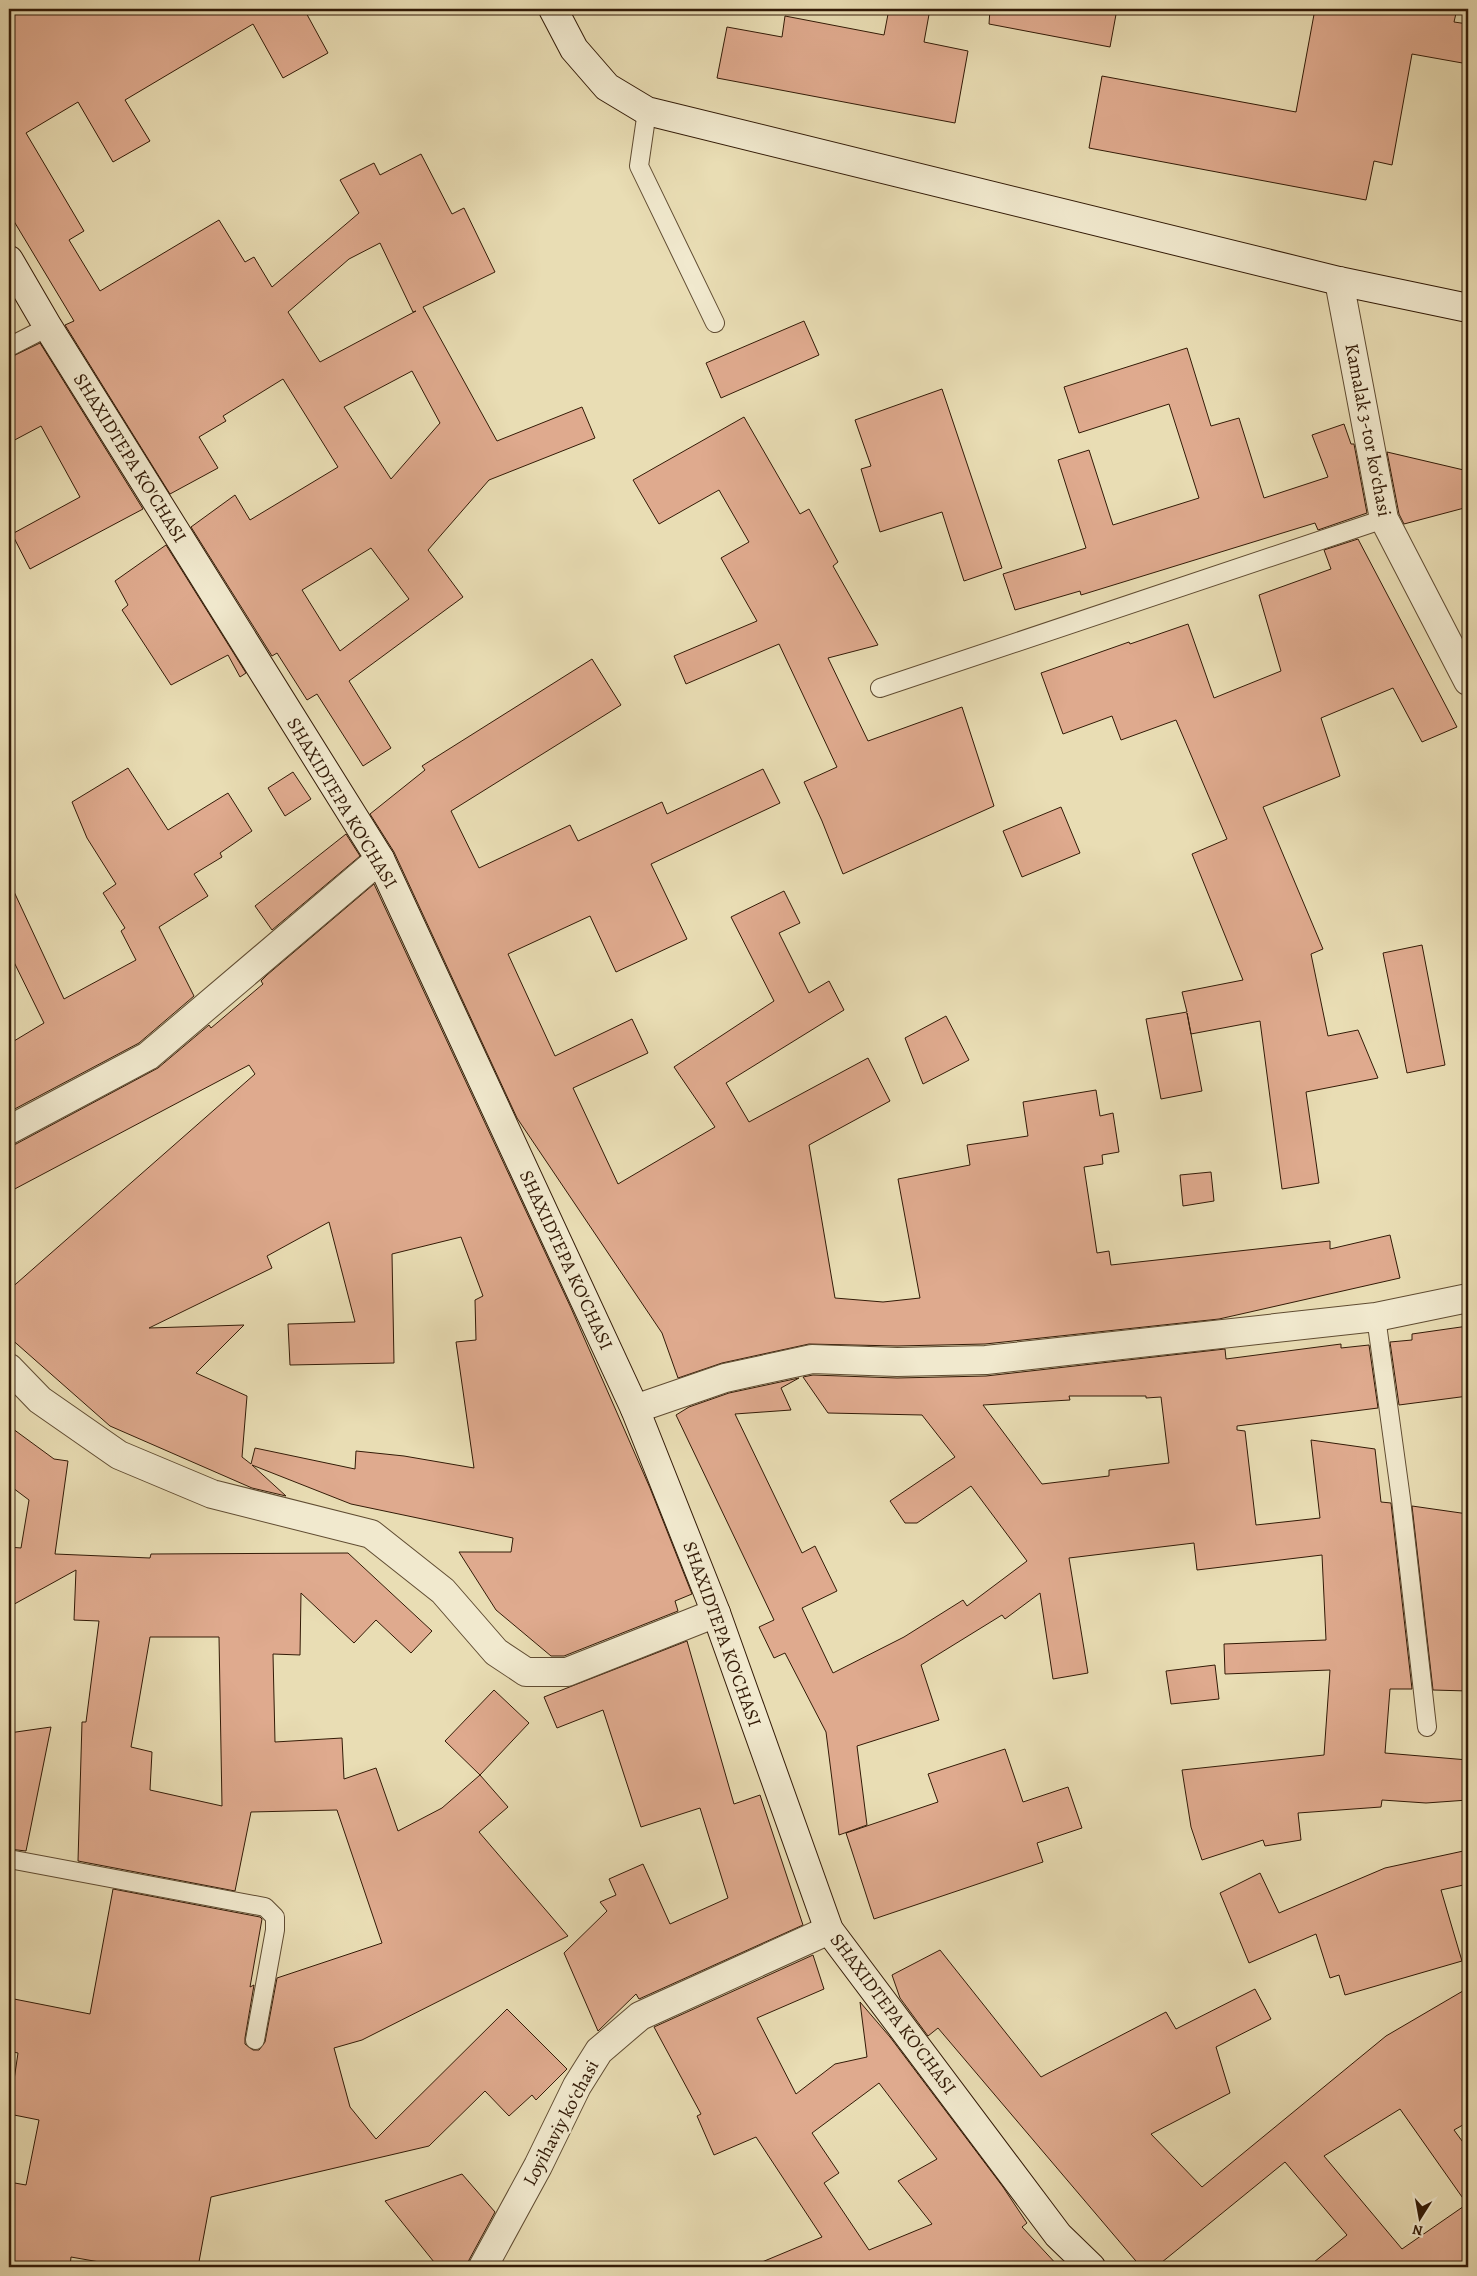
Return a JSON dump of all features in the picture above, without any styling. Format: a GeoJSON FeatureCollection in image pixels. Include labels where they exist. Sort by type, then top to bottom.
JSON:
{"type":"FeatureCollection","features":[{"type":"Feature","properties":{"kind":"street"},"geometry":{"type":"LineString","coordinates":[[553,9],[574,49],[607,87],[647,111],[1339,281],[1468,308]]}},
{"type":"Feature","properties":{"kind":"street","name":"SHAXIDTEPA KO'CHASI"},"geometry":{"type":"LineString","coordinates":[[9,260],[48,327],[380,859],[635,1408],[716,1613],[829,1930],[1058,2235],[1091,2267]]}},
{"type":"Feature","properties":{"kind":"street","name":"Kamalak 3-tor koʻchasi"},"geometry":{"type":"LineString","coordinates":[[1339,281],[1384,519],[1468,680]]}},
{"type":"Feature","properties":{"kind":"street"},"geometry":{"type":"LineString","coordinates":[[9,1130],[148,1056],[380,859]]}},
{"type":"Feature","properties":{"kind":"street"},"geometry":{"type":"LineString","coordinates":[[635,1408],[725,1378],[812,1358],[897,1362],[986,1360],[1376,1317],[1468,1298]]}},
{"type":"Feature","properties":{"kind":"street"},"geometry":{"type":"LineString","coordinates":[[9,1368],[40,1400],[119,1455],[212,1494],[371,1534],[443,1591],[496,1652],[526,1672],[567,1672],[716,1613]]}},
{"type":"Feature","properties":{"kind":"street","name":"Loyihaviy koʻchasi"},"geometry":{"type":"LineString","coordinates":[[483,2267],[538,2166],[577,2086],[599,2051],[640,2016],[829,1930]]}},
{"type":"Feature","properties":{"kind":"lane"},"geometry":{"type":"LineString","coordinates":[[647,111],[639,166],[714,323]]}},
{"type":"Feature","properties":{"kind":"lane"},"geometry":{"type":"LineString","coordinates":[[9,347],[48,327]]}},
{"type":"Feature","properties":{"kind":"lane"},"geometry":{"type":"LineString","coordinates":[[880,688],[1384,519]]}},
{"type":"Feature","properties":{"kind":"lane"},"geometry":{"type":"LineString","coordinates":[[1376,1317],[1401,1499],[1427,1727]]}},
{"type":"Feature","properties":{"kind":"lane"},"geometry":{"type":"LineString","coordinates":[[9,1859],[265,1907],[275,1917],[275,1930],[255,2040]]}},
{"type":"Feature","properties":{"kind":"building"},"geometry":{"type":"Polygon","coordinates":[[[9,9],[304,9],[328,53],[283,78],[253,24],[125,100],[150,141],[113,162],[78,102],[26,133],[84,231],[69,240],[100,291],[219,220],[245,262],[254,257],[272,287],[359,213],[340,180],[374,163],[380,175],[421,154],[452,214],[464,208],[495,272],[423,307],[497,441],[582,407],[595,438],[489,480],[428,550],[463,597],[349,681],[391,748],[363,766],[317,694],[307,700],[277,653],[272,656],[191,527],[235,495],[250,520],[338,467],[283,379],[223,416],[226,421],[199,437],[218,468],[170,494],[65,325],[74,321],[9,213],[9,9]],[[380,243],[349,259],[288,312],[320,362],[416,311],[413,312],[380,243]],[[412,371],[344,407],[391,479],[440,423],[412,371]],[[371,548],[302,590],[340,651],[409,599],[371,548]]]}},
{"type":"Feature","properties":{"kind":"building"},"geometry":{"type":"Polygon","coordinates":[[[889,9],[930,9],[924,42],[968,51],[955,123],[717,78],[727,27],[782,37],[785,16],[884,35],[889,9]]]}},
{"type":"Feature","properties":{"kind":"building"},"geometry":{"type":"Polygon","coordinates":[[[990,9],[1117,9],[1110,47],[989,24],[990,9]]]}},
{"type":"Feature","properties":{"kind":"building"},"geometry":{"type":"Polygon","coordinates":[[[1315,9],[1457,9],[1454,22],[1468,24],[1468,64],[1412,54],[1392,165],[1374,161],[1366,200],[1089,148],[1102,76],[1296,112],[1315,9]]]}},
{"type":"Feature","properties":{"kind":"building"},"geometry":{"type":"Polygon","coordinates":[[[804,321],[819,355],[721,398],[706,363],[804,321]]]}},
{"type":"Feature","properties":{"kind":"building"},"geometry":{"type":"Polygon","coordinates":[[[40,343],[143,509],[30,569],[12,534],[80,497],[41,426],[9,443],[9,358],[40,343]]]}},
{"type":"Feature","properties":{"kind":"building"},"geometry":{"type":"Polygon","coordinates":[[[1187,348],[1211,426],[1239,418],[1264,498],[1328,477],[1312,435],[1344,424],[1351,444],[1354,444],[1367,513],[1318,530],[1315,523],[1081,595],[1080,591],[1015,610],[1003,574],[1086,548],[1058,460],[1089,450],[1113,525],[1199,498],[1169,404],[1079,433],[1064,387],[1187,348]]]}},
{"type":"Feature","properties":{"kind":"building"},"geometry":{"type":"Polygon","coordinates":[[[942,389],[1002,568],[964,581],[942,512],[880,532],[861,469],[871,466],[855,420],[942,389]]]}},
{"type":"Feature","properties":{"kind":"building"},"geometry":{"type":"Polygon","coordinates":[[[744,417],[800,514],[809,509],[838,562],[833,566],[878,645],[828,658],[868,741],[962,707],[994,806],[843,874],[804,782],[837,767],[779,644],[686,684],[674,656],[757,621],[721,558],[749,542],[719,490],[659,524],[633,480],[744,417]]]}},
{"type":"Feature","properties":{"kind":"building"},"geometry":{"type":"Polygon","coordinates":[[[1387,452],[1468,471],[1468,507],[1404,524],[1399,514],[1387,452]]]}},
{"type":"Feature","properties":{"kind":"building"},"geometry":{"type":"Polygon","coordinates":[[[1358,539],[1457,727],[1422,742],[1393,688],[1321,718],[1340,776],[1263,807],[1323,949],[1311,954],[1328,1036],[1358,1030],[1378,1078],[1306,1092],[1319,1183],[1282,1189],[1260,1021],[1191,1034],[1202,1091],[1161,1099],[1146,1019],[1187,1012],[1182,992],[1243,980],[1192,854],[1227,839],[1176,720],[1121,740],[1112,716],[1063,734],[1041,673],[1129,642],[1130,644],[1188,624],[1214,698],[1281,671],[1259,595],[1331,569],[1324,550],[1358,539]]]}},
{"type":"Feature","properties":{"kind":"building"},"geometry":{"type":"Polygon","coordinates":[[[166,545],[246,673],[240,677],[228,655],[171,685],[122,610],[128,605],[115,581],[166,545]]]}},
{"type":"Feature","properties":{"kind":"building"},"geometry":{"type":"Polygon","coordinates":[[[592,659],[621,705],[451,811],[479,868],[570,825],[578,841],[662,802],[667,814],[763,769],[780,803],[651,864],[687,939],[616,972],[590,916],[508,954],[555,1056],[632,1019],[648,1053],[573,1088],[618,1184],[715,1127],[674,1067],[774,1001],[731,917],[784,891],[800,923],[779,933],[809,993],[829,981],[844,1010],[726,1083],[749,1122],[868,1058],[890,1101],[809,1145],[835,1298],[883,1302],[920,1298],[898,1179],[970,1165],[967,1145],[1028,1136],[1023,1102],[1096,1090],[1100,1116],[1113,1113],[1119,1152],[1102,1155],[1103,1164],[1084,1167],[1097,1253],[1109,1251],[1111,1265],[1330,1241],[1330,1249],[1390,1235],[1400,1278],[1219,1319],[985,1344],[897,1346],[809,1344],[722,1363],[678,1378],[662,1333],[517,1118],[394,852],[370,814],[425,770],[422,766],[592,659]]]}},
{"type":"Feature","properties":{"kind":"building"},"geometry":{"type":"Polygon","coordinates":[[[128,768],[168,830],[228,793],[252,831],[220,853],[222,857],[194,874],[208,896],[159,927],[194,996],[139,1043],[9,1112],[9,1044],[44,1023],[9,952],[9,881],[64,999],[136,960],[121,931],[125,928],[103,893],[116,884],[87,838],[72,802],[128,768]]]}},
{"type":"Feature","properties":{"kind":"building"},"geometry":{"type":"Polygon","coordinates":[[[293,772],[311,799],[285,816],[268,788],[293,772]]]}},
{"type":"Feature","properties":{"kind":"building"},"geometry":{"type":"Polygon","coordinates":[[[1061,807],[1080,853],[1022,877],[1003,831],[1061,807]]]}},
{"type":"Feature","properties":{"kind":"building"},"geometry":{"type":"Polygon","coordinates":[[[346,834],[360,856],[272,930],[255,906],[346,834]]]}},
{"type":"Feature","properties":{"kind":"building"},"geometry":{"type":"Polygon","coordinates":[[[374,884],[571,1308],[650,1488],[692,1594],[675,1601],[678,1611],[564,1656],[551,1656],[496,1610],[459,1552],[511,1552],[513,1538],[351,1504],[252,1465],[286,1496],[252,1488],[110,1426],[9,1337],[9,1290],[255,1074],[249,1065],[9,1192],[9,1146],[158,1068],[209,1025],[211,1028],[263,984],[261,981],[374,884]],[[329,1222],[267,1256],[272,1268],[149,1328],[244,1325],[196,1373],[247,1396],[242,1457],[251,1464],[255,1448],[355,1469],[356,1451],[404,1456],[474,1468],[456,1342],[476,1340],[475,1300],[483,1296],[461,1237],[392,1254],[394,1363],[290,1365],[288,1324],[355,1322],[329,1222]]]}},
{"type":"Feature","properties":{"kind":"building"},"geometry":{"type":"Polygon","coordinates":[[[1422,945],[1445,1065],[1407,1073],[1383,953],[1422,945]]]}},
{"type":"Feature","properties":{"kind":"building"},"geometry":{"type":"Polygon","coordinates":[[[946,1016],[969,1060],[923,1084],[905,1038],[946,1016]]]}},
{"type":"Feature","properties":{"kind":"building"},"geometry":{"type":"Polygon","coordinates":[[[1211,1172],[1214,1201],[1183,1206],[1180,1175],[1211,1172]]]}},
{"type":"Feature","properties":{"kind":"building"},"geometry":{"type":"Polygon","coordinates":[[[1468,1326],[1468,1396],[1399,1405],[1390,1342],[1412,1340],[1412,1334],[1468,1326]]]}},
{"type":"Feature","properties":{"kind":"building"},"geometry":{"type":"Polygon","coordinates":[[[1341,1344],[1341,1348],[1369,1345],[1378,1408],[1237,1426],[1237,1430],[1245,1431],[1256,1525],[1320,1518],[1311,1440],[1375,1449],[1381,1502],[1391,1503],[1412,1689],[1390,1689],[1385,1753],[1468,1760],[1468,1800],[1426,1803],[1382,1800],[1381,1807],[1298,1813],[1301,1840],[1265,1846],[1263,1840],[1202,1860],[1191,1827],[1182,1770],[1324,1755],[1330,1670],[1225,1674],[1224,1644],[1326,1640],[1322,1555],[1197,1570],[1194,1543],[1069,1558],[1088,1673],[1053,1679],[1040,1593],[1005,1619],[1002,1615],[921,1665],[939,1720],[857,1746],[867,1825],[839,1835],[826,1732],[785,1653],[774,1658],[759,1627],[774,1620],[676,1415],[689,1407],[729,1393],[799,1378],[781,1388],[791,1410],[735,1414],[802,1553],[815,1546],[837,1591],[802,1608],[833,1673],[904,1637],[963,1600],[967,1606],[1027,1561],[971,1486],[917,1523],[905,1523],[890,1501],[955,1457],[922,1415],[828,1413],[803,1377],[813,1375],[897,1378],[986,1376],[1225,1349],[1226,1359],[1341,1344]],[[1069,1396],[1070,1400],[983,1405],[1042,1484],[1109,1476],[1109,1470],[1169,1463],[1161,1397],[1146,1398],[1146,1396],[1069,1396]]]}},
{"type":"Feature","properties":{"kind":"building"},"geometry":{"type":"Polygon","coordinates":[[[9,1426],[54,1459],[68,1461],[55,1554],[150,1558],[151,1554],[348,1553],[432,1631],[411,1653],[376,1620],[354,1643],[301,1593],[300,1655],[273,1654],[275,1742],[342,1738],[344,1779],[376,1768],[398,1831],[442,1808],[480,1775],[508,1807],[479,1832],[568,1936],[362,2040],[334,2048],[350,2107],[376,2139],[507,2009],[567,2069],[536,2100],[532,2095],[509,2116],[485,2091],[429,2146],[211,2197],[198,2267],[128,2267],[71,2257],[70,2267],[9,2267],[9,2182],[26,2185],[39,2120],[9,2114],[18,2053],[9,2051],[9,1998],[90,2014],[113,1889],[260,1917],[262,1919],[250,1987],[254,1985],[245,2038],[245,2044],[253,2050],[259,2050],[265,2042],[277,1978],[382,1943],[337,1810],[251,1812],[235,1891],[78,1861],[82,1722],[86,1722],[99,1621],[74,1620],[76,1570],[9,1607],[9,1547],[21,1548],[29,1500],[9,1485],[9,1426]],[[150,1637],[131,1747],[152,1752],[150,1790],[222,1806],[219,1637],[150,1637]]]}},
{"type":"Feature","properties":{"kind":"building"},"geometry":{"type":"Polygon","coordinates":[[[1412,1506],[1468,1514],[1468,1691],[1433,1690],[1412,1506]]]}},
{"type":"Feature","properties":{"kind":"building"},"geometry":{"type":"Polygon","coordinates":[[[687,1641],[734,1804],[760,1795],[803,1925],[639,1999],[636,1994],[598,2031],[564,1953],[607,1911],[600,1902],[616,1895],[609,1879],[643,1864],[670,1924],[728,1898],[700,1808],[641,1827],[603,1710],[557,1728],[544,1697],[687,1641]]]}},
{"type":"Feature","properties":{"kind":"building"},"geometry":{"type":"Polygon","coordinates":[[[1215,1665],[1219,1699],[1171,1704],[1166,1671],[1215,1665]]]}},
{"type":"Feature","properties":{"kind":"building"},"geometry":{"type":"Polygon","coordinates":[[[494,1690],[529,1723],[480,1775],[445,1741],[494,1690]]]}},
{"type":"Feature","properties":{"kind":"building"},"geometry":{"type":"Polygon","coordinates":[[[51,1727],[26,1851],[9,1849],[9,1733],[51,1727]]]}},
{"type":"Feature","properties":{"kind":"building"},"geometry":{"type":"Polygon","coordinates":[[[1005,1749],[1023,1802],[1068,1787],[1082,1828],[1037,1843],[1043,1862],[874,1919],[846,1833],[938,1802],[928,1774],[1005,1749]]]}},
{"type":"Feature","properties":{"kind":"building"},"geometry":{"type":"Polygon","coordinates":[[[1468,1850],[1468,1884],[1441,1890],[1462,1961],[1345,1995],[1339,1975],[1330,1978],[1316,1934],[1249,1963],[1220,1893],[1260,1873],[1279,1913],[1385,1868],[1468,1850]]]}},
{"type":"Feature","properties":{"kind":"building"},"geometry":{"type":"Polygon","coordinates":[[[940,1950],[1041,2077],[1166,2012],[1176,2029],[1255,1989],[1271,2019],[1216,2047],[1230,2093],[1151,2134],[1202,2187],[1386,2036],[1468,1988],[1468,2122],[1454,2130],[1468,2149],[1468,2267],[1308,2267],[1347,2235],[1285,2162],[1156,2267],[1141,2267],[938,2028],[928,2036],[900,1998],[892,1975],[940,1950]],[[1400,2109],[1324,2156],[1402,2249],[1467,2204],[1400,2109]]]}},
{"type":"Feature","properties":{"kind":"building"},"geometry":{"type":"Polygon","coordinates":[[[813,1955],[824,1989],[757,2018],[796,2094],[835,2064],[867,2057],[860,2002],[890,2037],[1003,2187],[1027,2223],[1022,2227],[1059,2267],[750,2267],[822,2237],[756,2137],[714,2155],[697,2116],[701,2114],[654,2027],[813,1955]],[[879,2083],[812,2133],[839,2173],[824,2183],[869,2250],[932,2224],[898,2181],[937,2159],[879,2083]]]}},
{"type":"Feature","properties":{"kind":"building"},"geometry":{"type":"Polygon","coordinates":[[[462,2174],[495,2212],[467,2267],[438,2267],[385,2201],[462,2174]]]}}]}
